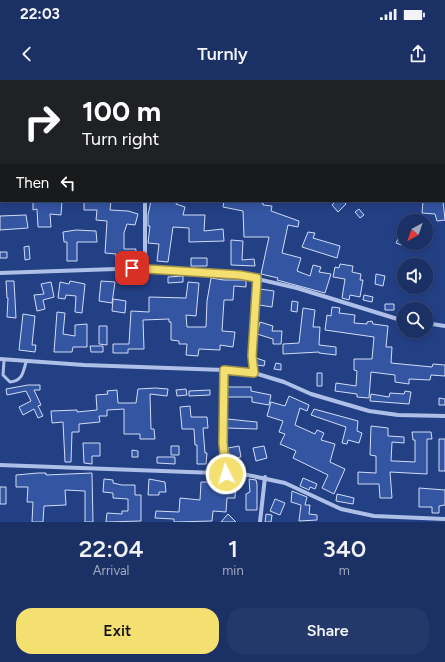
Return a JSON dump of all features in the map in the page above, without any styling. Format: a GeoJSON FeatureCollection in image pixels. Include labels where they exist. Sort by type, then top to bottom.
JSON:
{"type":"FeatureCollection","features":[{"type":"Feature","properties":{"kind":"street"},"geometry":{"type":"LineString","coordinates":[[145,202],[145,268]]}},
{"type":"Feature","properties":{"kind":"street"},"geometry":{"type":"LineString","coordinates":[[0,273],[145,268],[240,275],[297,288],[397,319]]}},
{"type":"Feature","properties":{"kind":"street"},"geometry":{"type":"LineString","coordinates":[[254,373],[252,356],[257,278]]}},
{"type":"Feature","properties":{"kind":"street"},"geometry":{"type":"LineString","coordinates":[[433,324],[445,326]]}},
{"type":"Feature","properties":{"kind":"street"},"geometry":{"type":"LineString","coordinates":[[2,360],[224,370],[254,373],[284,382],[311,394],[369,410],[398,415],[445,416]]}},
{"type":"Feature","properties":{"kind":"street"},"geometry":{"type":"LineString","coordinates":[[224,370],[223,443],[226,474]]}},
{"type":"Feature","properties":{"kind":"street"},"geometry":{"type":"LineString","coordinates":[[0,465],[243,474],[265,477],[285,483],[341,509],[374,516],[445,519]]}},
{"type":"Feature","properties":{"kind":"street"},"geometry":{"type":"LineString","coordinates":[[260,522],[265,477]]}},
{"type":"Feature","properties":{"kind":"lane"},"geometry":{"type":"LineString","coordinates":[[2,360],[3,375],[10,382],[15,382],[21,378],[26,362]]}},
{"type":"Feature","properties":{"kind":"building"},"geometry":{"type":"Polygon","coordinates":[[[33,202],[62,202],[61,215],[50,214],[51,227],[38,227],[37,209],[33,210],[33,202]]]}},
{"type":"Feature","properties":{"kind":"building"},"geometry":{"type":"Polygon","coordinates":[[[84,202],[111,202],[110,210],[128,211],[138,214],[135,225],[127,224],[124,233],[124,249],[136,249],[135,260],[116,259],[116,254],[105,253],[107,221],[96,220],[97,210],[84,210],[84,202]]]}},
{"type":"Feature","properties":{"kind":"building"},"geometry":{"type":"Polygon","coordinates":[[[151,202],[177,202],[176,204],[185,207],[183,215],[205,215],[204,231],[223,229],[224,241],[189,242],[189,228],[173,227],[168,262],[157,261],[159,244],[148,243],[150,226],[148,226],[148,215],[151,202]]]}},
{"type":"Feature","properties":{"kind":"building"},"geometry":{"type":"Polygon","coordinates":[[[224,202],[263,203],[263,205],[272,206],[271,211],[299,221],[298,227],[288,225],[282,253],[301,258],[297,271],[310,276],[313,265],[321,267],[319,272],[331,274],[325,293],[261,274],[269,237],[244,237],[243,211],[223,207],[224,202]]]}},
{"type":"Feature","properties":{"kind":"building"},"geometry":{"type":"Polygon","coordinates":[[[335,202],[344,202],[346,204],[338,212],[332,205],[335,202]]]}},
{"type":"Feature","properties":{"kind":"building"},"geometry":{"type":"Polygon","coordinates":[[[423,202],[443,202],[445,220],[437,221],[435,214],[422,213],[423,202]]]}},
{"type":"Feature","properties":{"kind":"building"},"geometry":{"type":"Polygon","coordinates":[[[359,209],[364,215],[360,218],[355,212],[359,209]]]}},
{"type":"Feature","properties":{"kind":"building"},"geometry":{"type":"Polygon","coordinates":[[[26,215],[28,228],[0,230],[0,216],[26,215]]]}},
{"type":"Feature","properties":{"kind":"building"},"geometry":{"type":"Polygon","coordinates":[[[76,230],[96,231],[97,242],[77,242],[77,261],[67,261],[67,242],[64,242],[63,232],[76,230]]]}},
{"type":"Feature","properties":{"kind":"building"},"geometry":{"type":"Polygon","coordinates":[[[308,232],[315,233],[313,238],[340,246],[337,258],[302,247],[308,232]]]}},
{"type":"Feature","properties":{"kind":"building"},"geometry":{"type":"Polygon","coordinates":[[[231,240],[243,241],[242,260],[254,259],[255,266],[231,265],[231,240]]]}},
{"type":"Feature","properties":{"kind":"building"},"geometry":{"type":"Polygon","coordinates":[[[29,246],[30,259],[25,260],[24,247],[29,246]]]}},
{"type":"Feature","properties":{"kind":"building"},"geometry":{"type":"Polygon","coordinates":[[[0,252],[7,252],[7,258],[0,258],[0,252]]]}},
{"type":"Feature","properties":{"kind":"building"},"geometry":{"type":"Polygon","coordinates":[[[191,258],[207,258],[207,266],[191,266],[191,258]]]}},
{"type":"Feature","properties":{"kind":"building"},"geometry":{"type":"Polygon","coordinates":[[[340,264],[353,266],[352,272],[361,274],[360,280],[363,280],[360,297],[350,295],[349,300],[342,298],[345,279],[333,277],[335,267],[339,268],[340,264]]]}},
{"type":"Feature","properties":{"kind":"building"},"geometry":{"type":"Polygon","coordinates":[[[376,274],[385,276],[383,286],[375,284],[376,274]]]}},
{"type":"Feature","properties":{"kind":"building"},"geometry":{"type":"Polygon","coordinates":[[[183,276],[183,282],[168,283],[168,277],[183,276]]]}},
{"type":"Feature","properties":{"kind":"building"},"geometry":{"type":"Polygon","coordinates":[[[211,278],[224,280],[246,280],[246,287],[234,286],[233,300],[224,300],[222,331],[235,332],[233,347],[220,345],[220,350],[199,349],[198,356],[186,355],[187,344],[179,344],[179,341],[171,340],[171,322],[169,322],[169,319],[143,320],[144,349],[128,349],[128,353],[113,353],[113,344],[129,344],[131,311],[149,312],[149,297],[186,298],[188,282],[199,283],[196,316],[186,315],[187,327],[206,327],[207,301],[211,278]]]}},
{"type":"Feature","properties":{"kind":"building"},"geometry":{"type":"Polygon","coordinates":[[[6,281],[14,281],[16,318],[7,317],[8,298],[6,281]]]}},
{"type":"Feature","properties":{"kind":"building"},"geometry":{"type":"Polygon","coordinates":[[[70,281],[85,284],[82,313],[75,312],[76,296],[66,295],[65,299],[58,298],[60,282],[69,284],[70,281]]]}},
{"type":"Feature","properties":{"kind":"building"},"geometry":{"type":"Polygon","coordinates":[[[101,281],[115,282],[112,303],[99,301],[101,281]]]}},
{"type":"Feature","properties":{"kind":"building"},"geometry":{"type":"Polygon","coordinates":[[[51,282],[54,297],[43,300],[45,309],[37,311],[34,295],[44,294],[41,284],[51,282]]]}},
{"type":"Feature","properties":{"kind":"building"},"geometry":{"type":"Polygon","coordinates":[[[260,289],[274,291],[272,307],[259,305],[260,289]]]}},
{"type":"Feature","properties":{"kind":"building"},"geometry":{"type":"Polygon","coordinates":[[[364,295],[373,297],[372,302],[363,300],[364,295]]]}},
{"type":"Feature","properties":{"kind":"building"},"geometry":{"type":"Polygon","coordinates":[[[113,299],[126,301],[125,313],[112,311],[113,299]]]}},
{"type":"Feature","properties":{"kind":"building"},"geometry":{"type":"Polygon","coordinates":[[[292,301],[298,302],[297,312],[291,311],[292,301]]]}},
{"type":"Feature","properties":{"kind":"building"},"geometry":{"type":"Polygon","coordinates":[[[385,304],[394,304],[394,310],[385,310],[385,304]]]}},
{"type":"Feature","properties":{"kind":"building"},"geometry":{"type":"Polygon","coordinates":[[[332,307],[340,308],[339,313],[355,315],[354,323],[367,324],[367,322],[372,321],[373,324],[388,326],[386,347],[392,347],[391,363],[432,367],[433,364],[445,365],[445,376],[431,375],[430,380],[409,379],[409,384],[395,382],[395,375],[371,372],[369,398],[357,397],[357,394],[335,391],[336,383],[356,386],[357,371],[354,370],[354,359],[372,359],[374,337],[325,330],[327,315],[331,316],[332,307]]]}},
{"type":"Feature","properties":{"kind":"building"},"geometry":{"type":"Polygon","coordinates":[[[303,308],[315,310],[313,327],[320,327],[319,345],[336,347],[336,355],[319,352],[283,354],[283,344],[299,343],[303,308]]]}},
{"type":"Feature","properties":{"kind":"building"},"geometry":{"type":"Polygon","coordinates":[[[57,312],[65,313],[63,334],[75,336],[75,325],[87,324],[87,347],[73,347],[72,352],[54,352],[57,312]]]}},
{"type":"Feature","properties":{"kind":"building"},"geometry":{"type":"Polygon","coordinates":[[[23,314],[35,316],[32,345],[36,345],[35,352],[19,350],[23,314]]]}},
{"type":"Feature","properties":{"kind":"building"},"geometry":{"type":"Polygon","coordinates":[[[260,322],[273,326],[272,331],[282,331],[281,344],[273,344],[273,339],[257,334],[260,322]]]}},
{"type":"Feature","properties":{"kind":"building"},"geometry":{"type":"Polygon","coordinates":[[[99,326],[107,326],[107,345],[99,344],[99,326]]]}},
{"type":"Feature","properties":{"kind":"building"},"geometry":{"type":"Polygon","coordinates":[[[90,346],[103,346],[103,352],[91,352],[90,346]]]}},
{"type":"Feature","properties":{"kind":"building"},"geometry":{"type":"Polygon","coordinates":[[[256,358],[265,361],[264,366],[257,365],[256,358]]]}},
{"type":"Feature","properties":{"kind":"building"},"geometry":{"type":"Polygon","coordinates":[[[276,363],[281,364],[281,370],[274,369],[276,363]]]}},
{"type":"Feature","properties":{"kind":"building"},"geometry":{"type":"Polygon","coordinates":[[[317,373],[322,373],[322,386],[317,386],[317,373]]]}},
{"type":"Feature","properties":{"kind":"building"},"geometry":{"type":"Polygon","coordinates":[[[28,385],[40,385],[40,390],[34,390],[41,405],[38,406],[43,416],[38,418],[34,409],[23,415],[19,407],[31,401],[26,391],[7,395],[6,389],[28,385]]]}},
{"type":"Feature","properties":{"kind":"building"},"geometry":{"type":"Polygon","coordinates":[[[227,387],[251,387],[251,391],[271,395],[269,405],[252,402],[252,397],[227,397],[227,387]]]}},
{"type":"Feature","properties":{"kind":"building"},"geometry":{"type":"Polygon","coordinates":[[[138,389],[168,389],[167,396],[150,394],[151,429],[154,429],[155,439],[140,439],[140,434],[124,434],[124,409],[107,410],[107,416],[99,416],[100,422],[79,424],[79,432],[72,432],[71,462],[65,462],[63,422],[52,423],[51,411],[77,410],[77,412],[97,410],[96,395],[108,394],[107,391],[117,390],[118,403],[136,403],[138,389]]]}},
{"type":"Feature","properties":{"kind":"building"},"geometry":{"type":"Polygon","coordinates":[[[186,389],[187,395],[177,396],[176,390],[186,389]]]}},
{"type":"Feature","properties":{"kind":"building"},"geometry":{"type":"Polygon","coordinates":[[[210,390],[210,395],[189,396],[189,391],[210,390]]]}},
{"type":"Feature","properties":{"kind":"building"},"geometry":{"type":"Polygon","coordinates":[[[405,391],[411,392],[409,404],[370,401],[371,394],[389,397],[390,393],[404,394],[405,391]]]}},
{"type":"Feature","properties":{"kind":"building"},"geometry":{"type":"Polygon","coordinates":[[[289,396],[309,405],[307,411],[300,408],[295,425],[315,434],[317,430],[324,433],[321,440],[335,444],[330,462],[345,469],[334,494],[322,488],[328,475],[293,458],[296,451],[280,444],[285,434],[279,432],[283,421],[267,416],[271,402],[285,406],[289,396]]]}},
{"type":"Feature","properties":{"kind":"building"},"geometry":{"type":"Polygon","coordinates":[[[439,398],[445,399],[445,405],[439,405],[439,398]]]}},
{"type":"Feature","properties":{"kind":"building"},"geometry":{"type":"Polygon","coordinates":[[[190,406],[191,417],[207,417],[208,428],[203,428],[205,453],[207,453],[206,464],[197,464],[197,445],[195,445],[194,429],[182,429],[180,407],[190,406]]]}},
{"type":"Feature","properties":{"kind":"building"},"geometry":{"type":"Polygon","coordinates":[[[314,409],[358,421],[357,431],[362,433],[359,443],[348,440],[347,444],[342,443],[346,427],[311,415],[314,409]]]}},
{"type":"Feature","properties":{"kind":"building"},"geometry":{"type":"Polygon","coordinates":[[[227,419],[257,422],[257,429],[227,428],[227,419]]]}},
{"type":"Feature","properties":{"kind":"building"},"geometry":{"type":"Polygon","coordinates":[[[371,426],[388,428],[388,436],[404,437],[404,443],[392,442],[391,461],[415,462],[415,440],[413,440],[412,432],[431,432],[432,439],[427,439],[427,474],[390,472],[392,498],[380,498],[379,484],[358,484],[358,472],[376,473],[376,456],[370,455],[371,426]]]}},
{"type":"Feature","properties":{"kind":"building"},"geometry":{"type":"Polygon","coordinates":[[[439,439],[445,439],[445,471],[439,471],[439,439]]]}},
{"type":"Feature","properties":{"kind":"building"},"geometry":{"type":"Polygon","coordinates":[[[83,443],[100,443],[100,456],[92,456],[92,464],[84,463],[83,443]]]}},
{"type":"Feature","properties":{"kind":"building"},"geometry":{"type":"Polygon","coordinates":[[[171,446],[179,446],[179,455],[171,455],[171,446]]]}},
{"type":"Feature","properties":{"kind":"building"},"geometry":{"type":"Polygon","coordinates":[[[239,446],[241,457],[230,459],[228,448],[239,446]]]}},
{"type":"Feature","properties":{"kind":"building"},"geometry":{"type":"Polygon","coordinates":[[[264,446],[267,458],[256,461],[253,448],[264,446]]]}},
{"type":"Feature","properties":{"kind":"building"},"geometry":{"type":"Polygon","coordinates":[[[132,450],[138,451],[138,457],[132,457],[132,450]]]}},
{"type":"Feature","properties":{"kind":"building"},"geometry":{"type":"Polygon","coordinates":[[[157,457],[175,457],[175,464],[157,463],[157,457]]]}},
{"type":"Feature","properties":{"kind":"building"},"geometry":{"type":"Polygon","coordinates":[[[46,473],[46,475],[92,473],[93,522],[85,522],[85,491],[65,490],[66,505],[44,506],[43,522],[32,522],[33,502],[27,502],[28,487],[16,487],[16,475],[46,473]]]}},
{"type":"Feature","properties":{"kind":"building"},"geometry":{"type":"Polygon","coordinates":[[[303,478],[317,484],[315,489],[310,487],[309,490],[300,486],[303,478]]]}},
{"type":"Feature","properties":{"kind":"building"},"geometry":{"type":"Polygon","coordinates":[[[104,479],[113,480],[113,483],[122,485],[135,485],[135,495],[141,495],[141,521],[106,522],[107,513],[122,514],[122,511],[128,511],[128,499],[113,498],[113,493],[103,492],[104,479]]]}},
{"type":"Feature","properties":{"kind":"building"},"geometry":{"type":"Polygon","coordinates":[[[149,479],[165,482],[166,492],[159,492],[159,495],[148,495],[149,479]]]}},
{"type":"Feature","properties":{"kind":"building"},"geometry":{"type":"Polygon","coordinates":[[[249,479],[256,480],[257,510],[246,510],[246,494],[250,492],[249,479]]]}},
{"type":"Feature","properties":{"kind":"building"},"geometry":{"type":"Polygon","coordinates":[[[201,482],[236,482],[235,498],[227,498],[226,512],[213,511],[212,521],[174,522],[174,519],[155,518],[156,511],[179,512],[180,498],[200,500],[201,482]]]}},
{"type":"Feature","properties":{"kind":"building"},"geometry":{"type":"Polygon","coordinates":[[[0,487],[6,487],[6,504],[0,504],[0,487]]]}},
{"type":"Feature","properties":{"kind":"building"},"geometry":{"type":"Polygon","coordinates":[[[419,488],[445,490],[445,505],[439,506],[439,513],[432,513],[432,507],[419,507],[419,488]]]}},
{"type":"Feature","properties":{"kind":"building"},"geometry":{"type":"Polygon","coordinates":[[[292,491],[307,497],[305,505],[310,505],[309,514],[317,515],[317,520],[299,521],[301,505],[291,502],[292,491]]]}},
{"type":"Feature","properties":{"kind":"building"},"geometry":{"type":"Polygon","coordinates":[[[337,494],[354,498],[353,504],[336,501],[337,494]]]}},
{"type":"Feature","properties":{"kind":"building"},"geometry":{"type":"Polygon","coordinates":[[[275,499],[285,503],[280,515],[270,511],[275,499]]]}},
{"type":"Feature","properties":{"kind":"building"},"geometry":{"type":"Polygon","coordinates":[[[228,514],[236,522],[221,522],[228,514]]]}},
{"type":"Feature","properties":{"kind":"building"},"geometry":{"type":"Polygon","coordinates":[[[266,514],[272,515],[271,522],[265,522],[266,514]]]}},
{"type":"Feature","properties":{"kind":"route"},"geometry":{"type":"LineString","coordinates":[[132,268],[240,275],[257,278],[252,356],[254,373],[224,370],[223,443],[226,474]]}}]}
